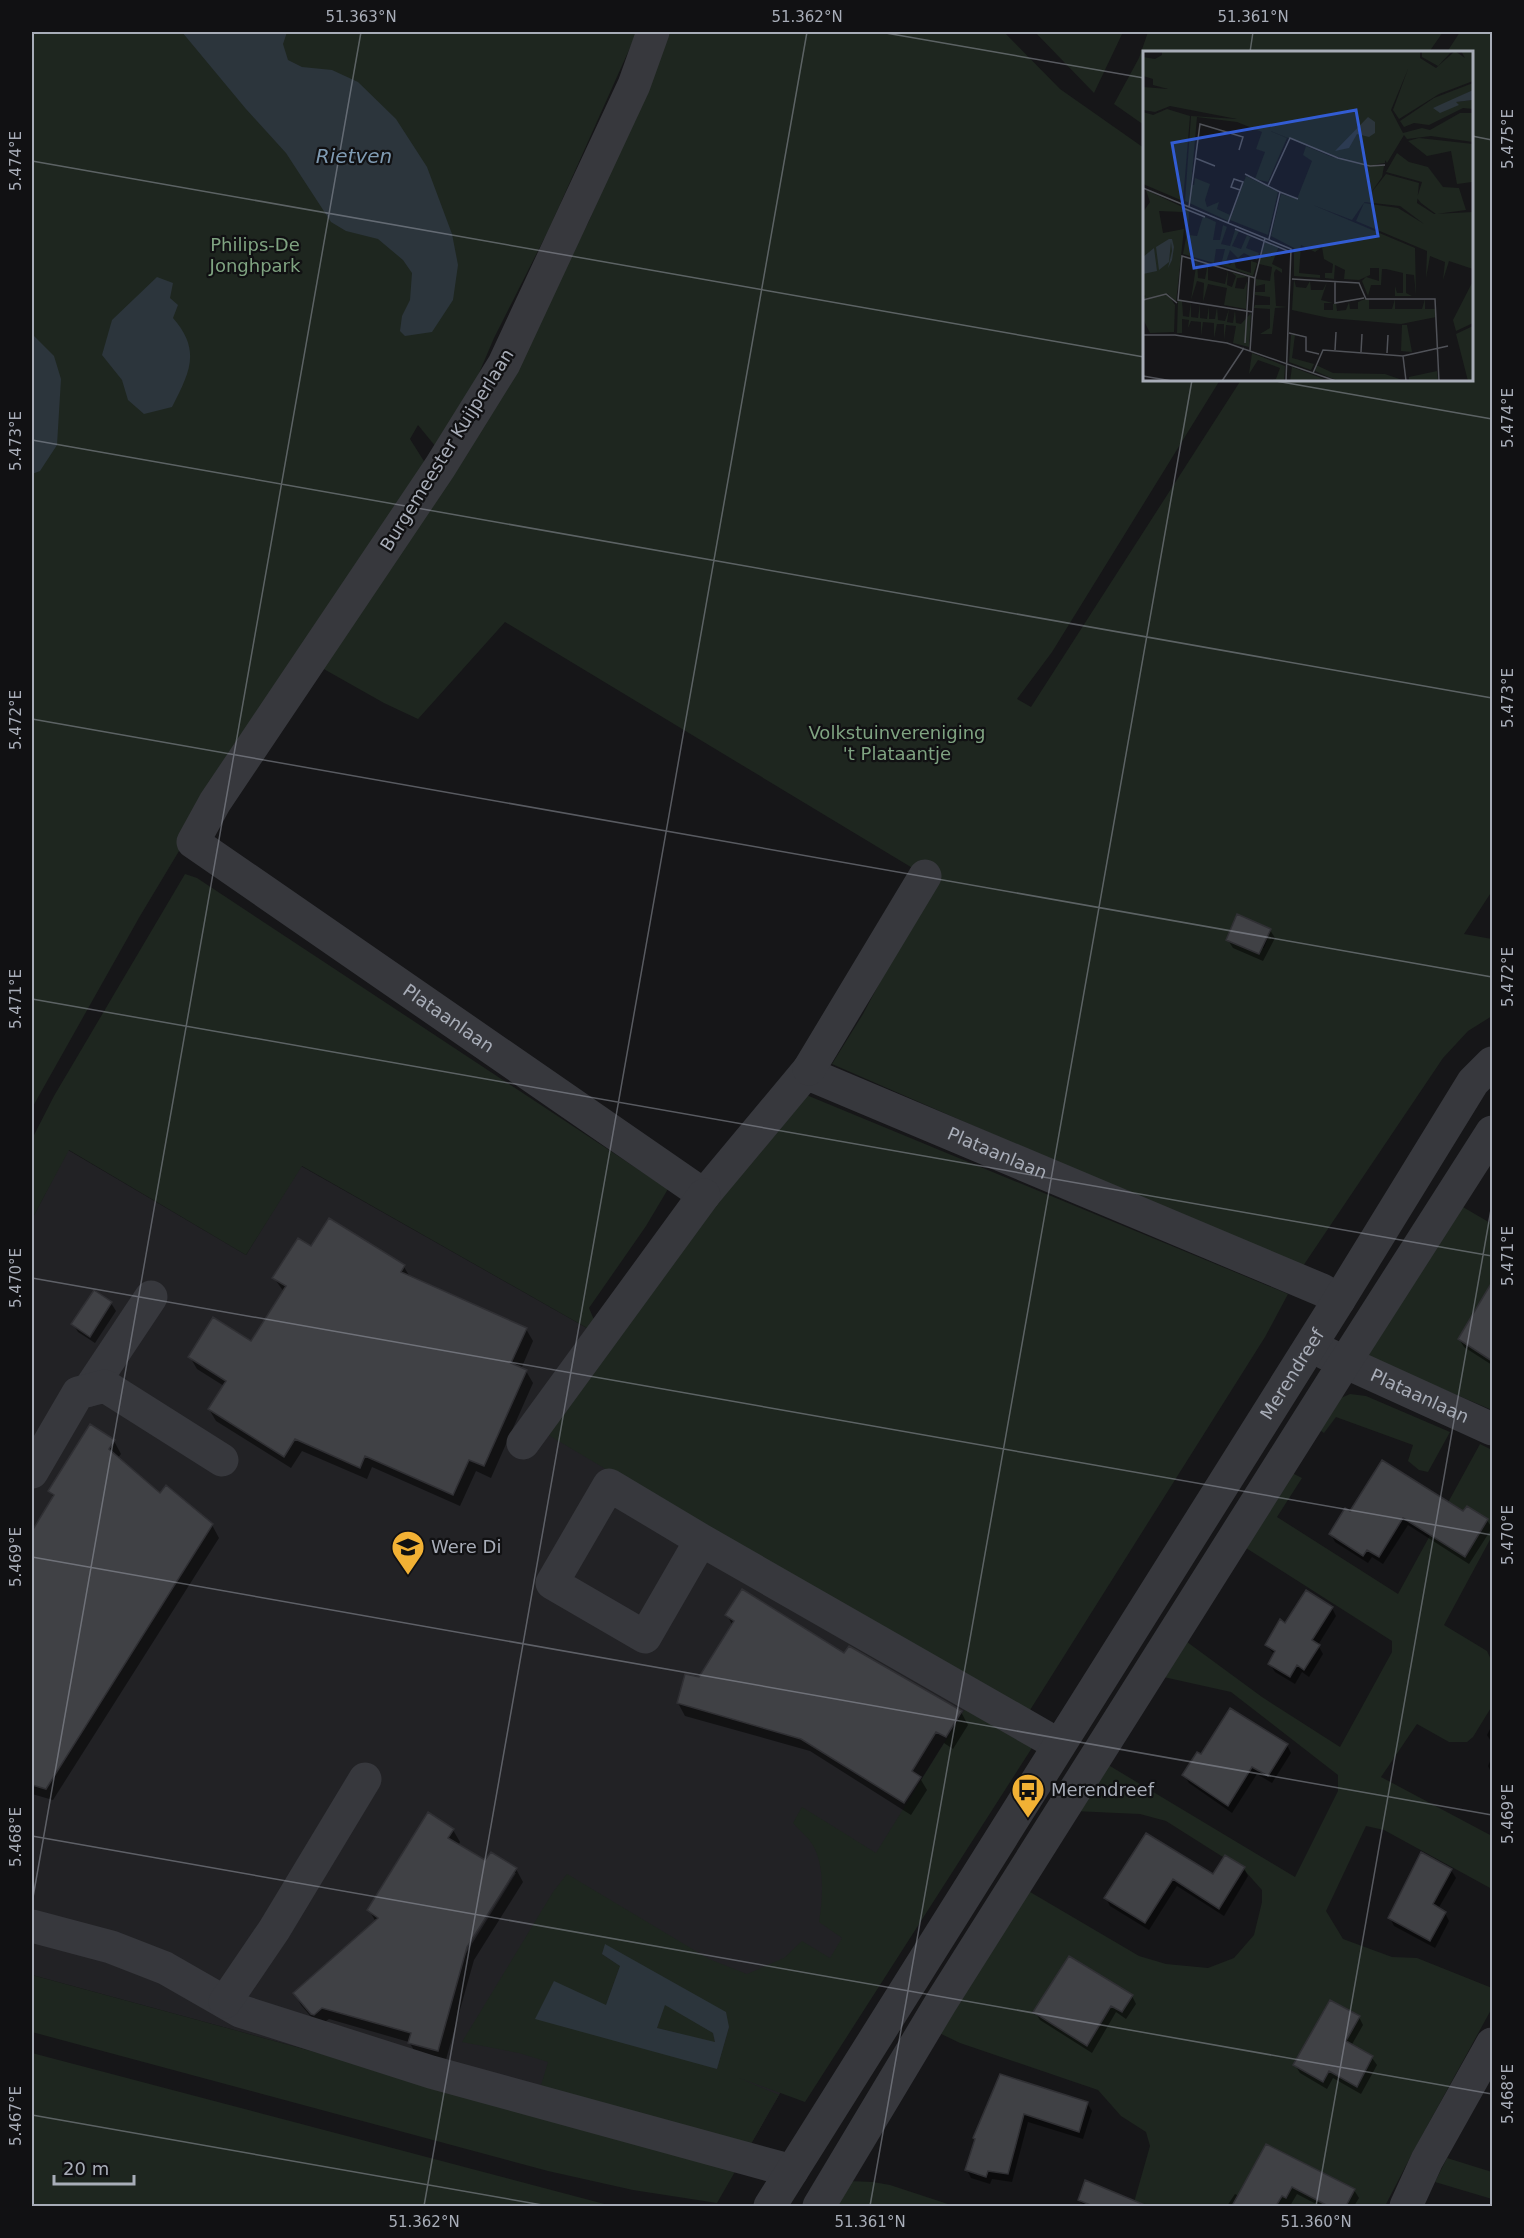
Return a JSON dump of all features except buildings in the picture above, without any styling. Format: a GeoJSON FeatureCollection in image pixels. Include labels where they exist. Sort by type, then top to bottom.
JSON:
{"type":"FeatureCollection","features":[{"type":"Feature","properties":{"kind":"street","name":"Burgemeester Kuijperlaan"},"geometry":{"type":"LineString","coordinates":[[193,842],[215,802],[440,467],[504,364],[629,96],[653,32]]}},
{"type":"Feature","properties":{"kind":"street","name":"Plataanlaan"},"geometry":{"type":"LineString","coordinates":[[193,842],[704,1195]]}},
{"type":"Feature","properties":{"kind":"street"},"geometry":{"type":"LineString","coordinates":[[523,1443],[704,1195],[809,1069],[925,876]]}},
{"type":"Feature","properties":{"kind":"street","name":"Merendreef"},"geometry":{"type":"LineString","coordinates":[[770,2206],[1339,1300],[1473,1082],[1492,1063]]}},
{"type":"Feature","properties":{"kind":"street","name":"Plataanlaan"},"geometry":{"type":"LineString","coordinates":[[809,1069],[811,1075],[1322,1290],[1339,1300]]}},
{"type":"Feature","properties":{"kind":"street"},"geometry":{"type":"LineString","coordinates":[[819,2206],[939,2004],[1492,1132]]}},
{"type":"Feature","properties":{"kind":"street"},"geometry":{"type":"LineString","coordinates":[[89,1390],[151,1297]]}},
{"type":"Feature","properties":{"kind":"street","name":"Plataanlaan"},"geometry":{"type":"LineString","coordinates":[[1310,1344],[1492,1429]]}},
{"type":"Feature","properties":{"kind":"street"},"geometry":{"type":"LineString","coordinates":[[32,1472],[78,1393],[105,1386],[222,1460]]}},
{"type":"Feature","properties":{"kind":"street"},"geometry":{"type":"LineString","coordinates":[[701,1540],[645,1636],[552,1583],[609,1485],[1059,1745]]}},
{"type":"Feature","properties":{"kind":"street"},"geometry":{"type":"LineString","coordinates":[[225,2002],[274,1930],[364,1779]]}},
{"type":"Feature","properties":{"kind":"street"},"geometry":{"type":"LineString","coordinates":[[32,1926],[111,1947],[165,1968],[240,2011],[432,2072],[792,2171]]}},
{"type":"Feature","properties":{"kind":"street"},"geometry":{"type":"LineString","coordinates":[[1406,2206],[1426,2160],[1492,2044]]}},
{"type":"Feature","properties":{"kind":"shaded area","name":"Were Di"},"geometry":{"type":"Polygon","coordinates":[[[68,1150],[246,1255],[301,1166],[601,1336],[1025,1718],[779,2095],[748,2149],[418,2080],[32,1975],[32,1219],[68,1150]]]}},
{"type":"Feature","properties":{"kind":"green space","name":"Philips-De Jonghpark"},"geometry":{"type":"Polygon","coordinates":[[[32,32],[637,32],[549,229],[494,338],[468,399],[436,447],[418,425],[410,439],[427,466],[203,811],[140,916],[32,1108],[32,32]]]}},
{"type":"Feature","properties":{"kind":"green space","name":"Volkstuinvereniging 't Plataantje"},"geometry":{"type":"Polygon","coordinates":[[[669,32],[1004,32],[1060,89],[1143,147],[1143,381],[1219,381],[1052,652],[1017,699],[1031,707],[1240,381],[1473,381],[1473,51],[1448,51],[1460,32],[1492,32],[1492,891],[1464,934],[1492,939],[1492,1016],[1468,1031],[1443,1058],[1301,1269],[832,1064],[863,1014],[934,881],[505,622],[418,719],[384,703],[322,668],[503,388],[589,221],[669,32]],[[1237,915],[1227,940],[1259,954],[1261,947],[1264,948],[1271,929],[1237,915]]]}},
{"type":"Feature","properties":{"kind":"green space"},"geometry":{"type":"Polygon","coordinates":[[[1035,32],[1123,32],[1094,93],[1035,32]]]}},
{"type":"Feature","properties":{"kind":"green space"},"geometry":{"type":"Polygon","coordinates":[[[1148,32],[1443,32],[1430,51],[1143,51],[1143,124],[1114,104],[1139,58],[1148,32]]]}},
{"type":"Feature","properties":{"kind":"green space"},"geometry":{"type":"Polygon","coordinates":[[[185,874],[197,878],[668,1189],[646,1226],[589,1308],[601,1336],[302,1166],[246,1255],[69,1150],[32,1219],[32,1139],[54,1096],[185,874]]]}},
{"type":"Feature","properties":{"kind":"green space"},"geometry":{"type":"Polygon","coordinates":[[[804,1094],[1288,1294],[1265,1337],[1025,1718],[545,1433],[613,1333],[804,1094]]]}},
{"type":"Feature","properties":{"kind":"green space"},"geometry":{"type":"Polygon","coordinates":[[[1444,1196],[1492,1224],[1492,1410],[1358,1353],[1444,1196]]]}},
{"type":"Feature","properties":{"kind":"green space"},"geometry":{"type":"Polygon","coordinates":[[[1350,1394],[1366,1396],[1450,1432],[1428,1472],[1419,1470],[1408,1461],[1413,1445],[1336,1417],[1324,1433],[1318,1429],[1334,1401],[1350,1394]]]}},
{"type":"Feature","properties":{"kind":"green space"},"geometry":{"type":"Polygon","coordinates":[[[1480,1444],[1492,1450],[1492,1536],[1444,1625],[1487,1651],[1492,1662],[1492,1706],[1473,1737],[1467,1742],[1449,1742],[1417,1724],[1381,1777],[1492,1836],[1492,1889],[1384,1830],[1366,1826],[1326,1911],[1343,1939],[1392,1957],[1417,1958],[1492,1988],[1492,2008],[1385,2206],[1133,2206],[1150,2146],[1146,2132],[1121,2116],[1098,2090],[960,2043],[933,2030],[1025,1889],[1139,1956],[1166,1964],[1208,1968],[1234,1958],[1254,1935],[1262,1902],[1262,1890],[1245,1871],[1166,1821],[1140,1814],[1073,1811],[1105,1763],[1295,1877],[1338,1791],[1338,1775],[1231,1692],[1159,1676],[1183,1639],[1262,1697],[1340,1747],[1392,1652],[1392,1641],[1246,1548],[1290,1472],[1302,1478],[1277,1517],[1398,1594],[1480,1444]]]}},
{"type":"Feature","properties":{"kind":"green space"},"geometry":{"type":"Polygon","coordinates":[[[970,1701],[1037,1740],[805,2102],[739,2078],[779,2095],[717,2203],[633,2190],[548,2171],[32,2032],[32,1975],[418,2080],[539,2092],[548,2062],[519,2053],[462,2042],[553,1892],[567,1874],[709,1959],[747,1974],[784,1958],[802,1941],[830,1958],[842,1938],[819,1922],[822,1892],[819,1861],[808,1838],[793,1823],[802,1807],[876,1853],[970,1701]],[[605,1945],[602,1954],[620,1966],[606,2005],[717,2069],[729,2027],[605,1945]]]}},
{"type":"Feature","properties":{"kind":"green space"},"geometry":{"type":"Polygon","coordinates":[[[665,2004],[713,2033],[715,2043],[657,2028],[665,2004]]]}},
{"type":"Feature","properties":{"kind":"green space"},"geometry":{"type":"Polygon","coordinates":[[[32,2053],[612,2206],[32,2206],[32,2053]]]}},
{"type":"Feature","properties":{"kind":"green space"},"geometry":{"type":"Polygon","coordinates":[[[1447,2158],[1492,2172],[1492,2199],[1435,2182],[1447,2158]]]}},
{"type":"Feature","properties":{"kind":"green space"},"geometry":{"type":"Polygon","coordinates":[[[823,2180],[890,2185],[954,2206],[805,2206],[823,2180]]]}},
{"type":"Feature","properties":{"kind":"water","name":"Rietven"},"geometry":{"type":"Polygon","coordinates":[[[182,32],[287,32],[283,44],[288,60],[302,67],[332,70],[358,82],[396,119],[427,167],[452,234],[458,265],[453,300],[432,332],[405,336],[400,331],[402,316],[410,300],[412,273],[403,260],[378,239],[346,231],[331,222],[286,153],[182,32]]]}},
{"type":"Feature","properties":{"kind":"water"},"geometry":{"type":"Polygon","coordinates":[[[157,277],[173,283],[170,298],[178,305],[173,318],[187,341],[190,362],[172,407],[144,414],[128,400],[122,380],[102,355],[112,320],[157,277]]]}},
{"type":"Feature","properties":{"kind":"water"},"geometry":{"type":"Polygon","coordinates":[[[32,334],[54,356],[61,379],[57,445],[40,471],[32,474],[32,334]]]}},
{"type":"Feature","properties":{"kind":"water"},"geometry":{"type":"Polygon","coordinates":[[[605,1944],[726,2012],[729,2027],[717,2069],[535,2019],[554,1981],[606,2005],[620,1966],[602,1954],[605,1944]],[[665,2005],[657,2028],[715,2042],[713,2033],[665,2005]]]}},
{"type":"Feature","properties":{"kind":"place","name":"Were Di"},"geometry":{"type":"Point","coordinates":[408,1576]}},
{"type":"Feature","properties":{"kind":"place","name":"Merendreef"},"geometry":{"type":"Point","coordinates":[1028,1819]}}]}
